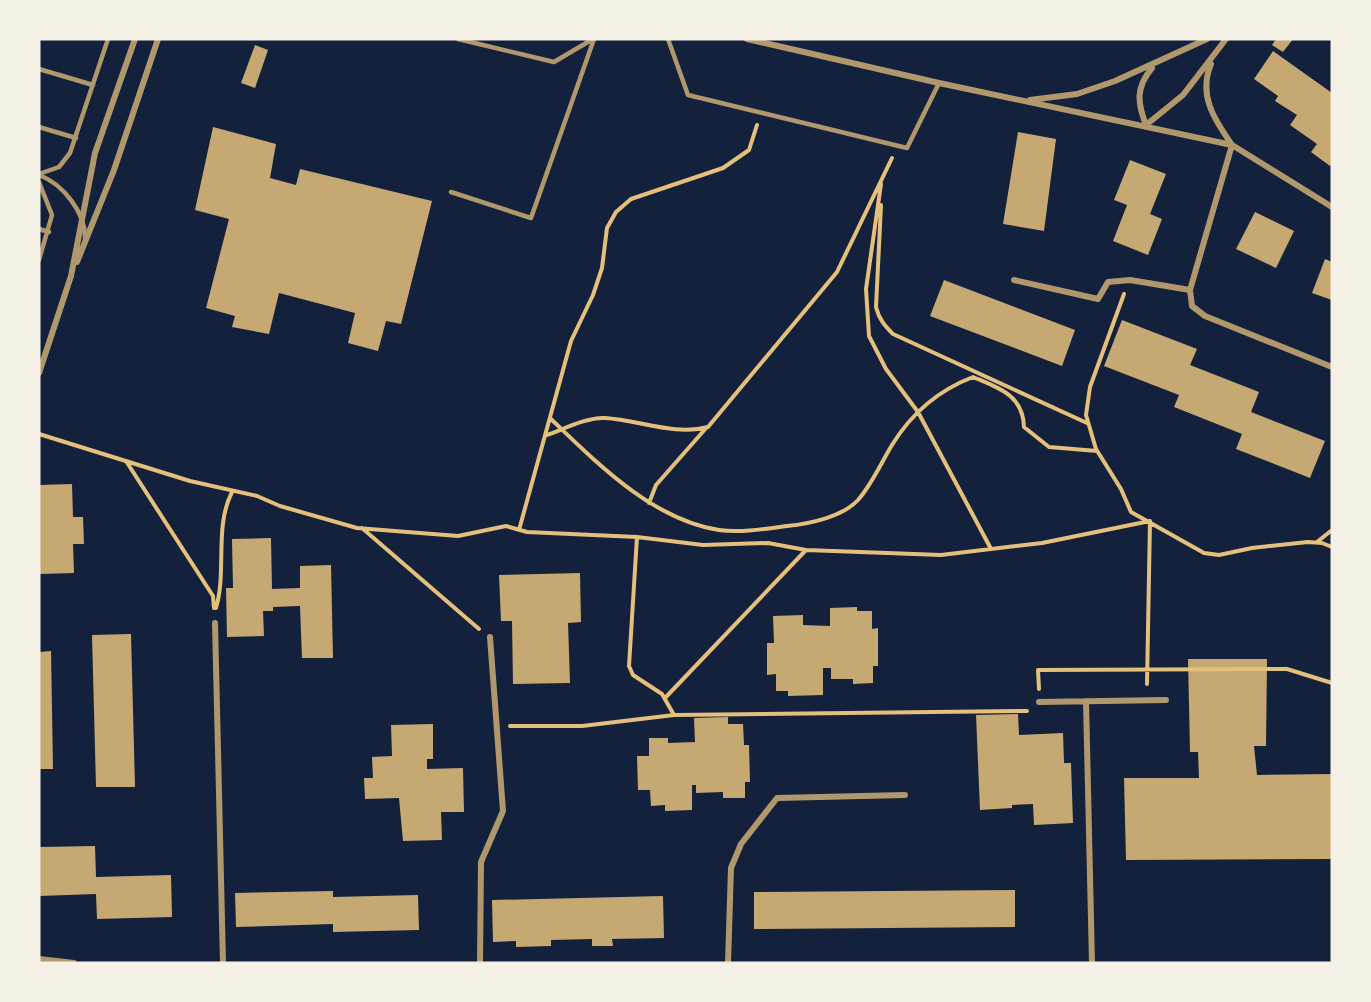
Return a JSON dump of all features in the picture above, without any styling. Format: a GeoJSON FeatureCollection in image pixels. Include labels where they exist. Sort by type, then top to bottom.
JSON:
{"type":"FeatureCollection","features":[{"type":"Feature","properties":{"kind":"street"},"geometry":{"type":"LineString","coordinates":[[71,276],[95,153],[135,39]]}},
{"type":"Feature","properties":{"kind":"street"},"geometry":{"type":"LineString","coordinates":[[39,373],[71,276],[114,170],[159,39]]}},
{"type":"Feature","properties":{"kind":"street"},"geometry":{"type":"LineString","coordinates":[[747,39],[939,83],[1232,145],[1332,207]]}},
{"type":"Feature","properties":{"kind":"street"},"geometry":{"type":"LineString","coordinates":[[780,47],[784,39]]}},
{"type":"Feature","properties":{"kind":"street"},"geometry":{"type":"LineString","coordinates":[[1024,101],[1077,94],[1154,65],[1207,39]]}},
{"type":"Feature","properties":{"kind":"street"},"geometry":{"type":"LineString","coordinates":[[1146,125],[1183,95],[1226,39]]}},
{"type":"Feature","properties":{"kind":"street"},"geometry":{"type":"LineString","coordinates":[[1213,58],[1207,72],[1207,101],[1214,120],[1232,145]]}},
{"type":"Feature","properties":{"kind":"street"},"geometry":{"type":"LineString","coordinates":[[1146,125],[1139,106],[1139,90],[1143,79],[1154,65]]}},
{"type":"Feature","properties":{"kind":"street"},"geometry":{"type":"LineString","coordinates":[[1232,145],[1190,290],[1192,306],[1205,316],[1332,367]]}},
{"type":"Feature","properties":{"kind":"street"},"geometry":{"type":"LineString","coordinates":[[1014,280],[1098,299],[1108,282],[1130,280],[1190,290]]}},
{"type":"Feature","properties":{"kind":"street"},"geometry":{"type":"LineString","coordinates":[[215,622],[223,963]]}},
{"type":"Feature","properties":{"kind":"street"},"geometry":{"type":"LineString","coordinates":[[480,963],[481,862],[503,811],[490,637]]}},
{"type":"Feature","properties":{"kind":"street"},"geometry":{"type":"LineString","coordinates":[[1039,702],[1166,700]]}},
{"type":"Feature","properties":{"kind":"street"},"geometry":{"type":"LineString","coordinates":[[1086,701],[1092,963]]}},
{"type":"Feature","properties":{"kind":"street"},"geometry":{"type":"LineString","coordinates":[[728,963],[731,868],[741,844],[777,798],[905,795]]}},
{"type":"Feature","properties":{"kind":"street"},"geometry":{"type":"LineString","coordinates":[[39,958],[74,963]]}},
{"type":"Feature","properties":{"kind":"lane"},"geometry":{"type":"LineString","coordinates":[[39,175],[59,167],[70,153],[108,39]]}},
{"type":"Feature","properties":{"kind":"lane"},"geometry":{"type":"LineString","coordinates":[[458,39],[554,62],[593,39]]}},
{"type":"Feature","properties":{"kind":"lane"},"geometry":{"type":"LineString","coordinates":[[451,192],[531,218],[593,39]]}},
{"type":"Feature","properties":{"kind":"lane"},"geometry":{"type":"LineString","coordinates":[[668,39],[688,95],[907,148],[939,83]]}},
{"type":"Feature","properties":{"kind":"lane"},"geometry":{"type":"LineString","coordinates":[[39,69],[93,85]]}},
{"type":"Feature","properties":{"kind":"lane"},"geometry":{"type":"LineString","coordinates":[[39,127],[76,138]]}},
{"type":"Feature","properties":{"kind":"lane"},"geometry":{"type":"LineString","coordinates":[[39,175],[48,178],[67,195],[82,222],[85,242]]}},
{"type":"Feature","properties":{"kind":"lane"},"geometry":{"type":"LineString","coordinates":[[39,182],[51,208],[49,232],[39,260]]}},
{"type":"Feature","properties":{"kind":"lane"},"geometry":{"type":"LineString","coordinates":[[39,229],[49,232]]}},
{"type":"Feature","properties":{"kind":"path"},"geometry":{"type":"LineString","coordinates":[[519,530],[551,419],[570,341],[593,295],[602,268],[608,228],[616,212],[632,199],[723,168],[738,159],[753,145],[760,112]]}},
{"type":"Feature","properties":{"kind":"path"},"geometry":{"type":"LineString","coordinates":[[649,502],[656,485],[708,427],[837,272],[898,146]]}},
{"type":"Feature","properties":{"kind":"path"},"geometry":{"type":"LineString","coordinates":[[882,180],[866,289],[869,336],[886,369],[918,412],[990,547]]}},
{"type":"Feature","properties":{"kind":"path"},"geometry":{"type":"LineString","coordinates":[[882,180],[876,307],[878,319],[893,334],[1088,424]]}},
{"type":"Feature","properties":{"kind":"path"},"geometry":{"type":"LineString","coordinates":[[1130,280],[1090,387],[1086,415],[1097,451],[1121,489],[1131,512],[1204,553],[1219,555],[1252,548],[1317,542],[1332,547]]}},
{"type":"Feature","properties":{"kind":"path"},"geometry":{"type":"LineString","coordinates":[[551,419],[658,510],[696,526],[722,531],[794,526],[820,520],[857,501],[893,443],[925,403],[955,384],[974,377],[1015,398],[1024,418],[1024,427],[1049,447],[1097,451]]}},
{"type":"Feature","properties":{"kind":"path"},"geometry":{"type":"LineString","coordinates":[[546,435],[603,417],[673,429],[695,430],[708,427]]}},
{"type":"Feature","properties":{"kind":"path"},"geometry":{"type":"LineString","coordinates":[[39,434],[232,492],[257,496],[279,506],[362,528],[458,536],[506,526],[519,530],[637,537],[703,545],[768,543],[806,550],[941,555],[1042,543],[1150,521]]}},
{"type":"Feature","properties":{"kind":"path"},"geometry":{"type":"LineString","coordinates":[[125,461],[213,596],[214,614],[222,590],[224,507],[232,492]]}},
{"type":"Feature","properties":{"kind":"path"},"geometry":{"type":"LineString","coordinates":[[1147,700],[1150,521]]}},
{"type":"Feature","properties":{"kind":"path"},"geometry":{"type":"LineString","coordinates":[[362,528],[490,637]]}},
{"type":"Feature","properties":{"kind":"path"},"geometry":{"type":"LineString","coordinates":[[1317,542],[1332,530]]}},
{"type":"Feature","properties":{"kind":"path"},"geometry":{"type":"LineString","coordinates":[[637,537],[629,666],[633,675],[665,698],[674,715]]}},
{"type":"Feature","properties":{"kind":"path"},"geometry":{"type":"LineString","coordinates":[[665,698],[806,550]]}},
{"type":"Feature","properties":{"kind":"path"},"geometry":{"type":"LineString","coordinates":[[497,726],[582,726],[674,715],[1039,711],[1038,670],[1287,669],[1332,683]]}},
{"type":"Feature","properties":{"kind":"building"},"geometry":{"type":"Polygon","coordinates":[[[1276,39],[1293,39],[1283,52],[1272,45],[1276,39]]]}},
{"type":"Feature","properties":{"kind":"building"},"geometry":{"type":"Polygon","coordinates":[[[255,45],[268,50],[255,88],[241,83],[255,45]]]}},
{"type":"Feature","properties":{"kind":"building"},"geometry":{"type":"Polygon","coordinates":[[[1273,51],[1332,93],[1332,162],[1330,166],[1311,152],[1317,144],[1290,125],[1297,115],[1275,101],[1278,96],[1254,79],[1273,51]]]}},
{"type":"Feature","properties":{"kind":"building"},"geometry":{"type":"Polygon","coordinates":[[[213,127],[276,144],[270,178],[296,185],[300,169],[432,201],[401,324],[386,321],[378,351],[348,343],[355,313],[279,293],[269,334],[232,327],[235,316],[206,308],[229,219],[195,210],[213,127]]]}},
{"type":"Feature","properties":{"kind":"building"},"geometry":{"type":"Polygon","coordinates":[[[1018,132],[1056,139],[1044,231],[1003,224],[1018,132]]]}},
{"type":"Feature","properties":{"kind":"building"},"geometry":{"type":"Polygon","coordinates":[[[1130,160],[1166,174],[1150,214],[1162,219],[1148,255],[1113,241],[1127,205],[1114,200],[1130,160]]]}},
{"type":"Feature","properties":{"kind":"building"},"geometry":{"type":"Polygon","coordinates":[[[1255,212],[1294,231],[1276,268],[1236,249],[1255,212]]]}},
{"type":"Feature","properties":{"kind":"building"},"geometry":{"type":"Polygon","coordinates":[[[1325,259],[1332,262],[1332,300],[1312,293],[1325,259]]]}},
{"type":"Feature","properties":{"kind":"building"},"geometry":{"type":"Polygon","coordinates":[[[944,280],[1075,330],[1062,366],[930,316],[944,280]]]}},
{"type":"Feature","properties":{"kind":"building"},"geometry":{"type":"Polygon","coordinates":[[[1122,320],[1197,349],[1190,365],[1259,392],[1251,412],[1325,441],[1310,478],[1236,449],[1242,434],[1174,407],[1179,395],[1104,366],[1122,320]]]}},
{"type":"Feature","properties":{"kind":"building"},"geometry":{"type":"Polygon","coordinates":[[[72,484],[73,517],[83,517],[84,544],[73,544],[74,573],[39,574],[39,485],[72,484]]]}},
{"type":"Feature","properties":{"kind":"building"},"geometry":{"type":"Polygon","coordinates":[[[271,538],[272,589],[300,588],[300,566],[331,565],[333,658],[302,658],[300,606],[273,607],[273,611],[263,611],[264,636],[227,637],[226,588],[233,588],[232,539],[271,538]]]}},
{"type":"Feature","properties":{"kind":"building"},"geometry":{"type":"Polygon","coordinates":[[[580,573],[581,622],[568,623],[570,683],[513,684],[512,621],[501,621],[499,575],[580,573]]]}},
{"type":"Feature","properties":{"kind":"building"},"geometry":{"type":"Polygon","coordinates":[[[857,607],[857,611],[872,611],[872,629],[878,628],[878,666],[873,666],[873,683],[853,684],[853,679],[831,679],[831,668],[823,668],[823,695],[788,696],[788,691],[776,691],[776,674],[767,675],[767,643],[774,643],[773,616],[803,615],[803,625],[830,626],[830,608],[857,607]]]}},
{"type":"Feature","properties":{"kind":"building"},"geometry":{"type":"Polygon","coordinates":[[[131,634],[135,787],[96,787],[92,635],[131,634]]]}},
{"type":"Feature","properties":{"kind":"building"},"geometry":{"type":"Polygon","coordinates":[[[51,651],[53,769],[39,769],[39,652],[51,651]]]}},
{"type":"Feature","properties":{"kind":"building"},"geometry":{"type":"Polygon","coordinates":[[[1188,659],[1267,659],[1266,746],[1254,746],[1257,775],[1332,774],[1332,859],[1126,860],[1124,778],[1199,778],[1198,752],[1190,752],[1188,659]]]}},
{"type":"Feature","properties":{"kind":"building"},"geometry":{"type":"Polygon","coordinates":[[[1018,714],[1019,735],[1063,733],[1064,763],[1071,763],[1073,823],[1034,825],[1033,804],[980,810],[976,715],[1018,714]]]}},
{"type":"Feature","properties":{"kind":"building"},"geometry":{"type":"Polygon","coordinates":[[[728,717],[728,724],[743,724],[744,745],[749,745],[750,782],[745,782],[745,798],[723,798],[723,792],[696,793],[696,785],[692,785],[692,810],[665,811],[665,805],[651,806],[650,790],[638,790],[637,756],[649,756],[649,738],[668,738],[668,743],[695,742],[694,718],[728,717]]]}},
{"type":"Feature","properties":{"kind":"building"},"geometry":{"type":"Polygon","coordinates":[[[433,724],[433,759],[427,759],[427,769],[463,768],[464,812],[441,812],[442,840],[403,841],[399,798],[365,799],[364,778],[373,778],[372,757],[392,756],[391,725],[433,724]]]}},
{"type":"Feature","properties":{"kind":"building"},"geometry":{"type":"Polygon","coordinates":[[[95,846],[96,877],[171,875],[172,917],[97,919],[96,894],[39,896],[39,847],[95,846]]]}},
{"type":"Feature","properties":{"kind":"building"},"geometry":{"type":"Polygon","coordinates":[[[1015,890],[1015,927],[754,929],[754,892],[1015,890]]]}},
{"type":"Feature","properties":{"kind":"building"},"geometry":{"type":"Polygon","coordinates":[[[333,891],[333,897],[418,895],[419,930],[333,932],[333,924],[236,927],[235,893],[333,891]]]}},
{"type":"Feature","properties":{"kind":"building"},"geometry":{"type":"Polygon","coordinates":[[[663,896],[664,938],[612,939],[613,946],[592,946],[592,939],[551,940],[551,946],[516,947],[516,941],[493,942],[492,900],[663,896]]]}}]}
